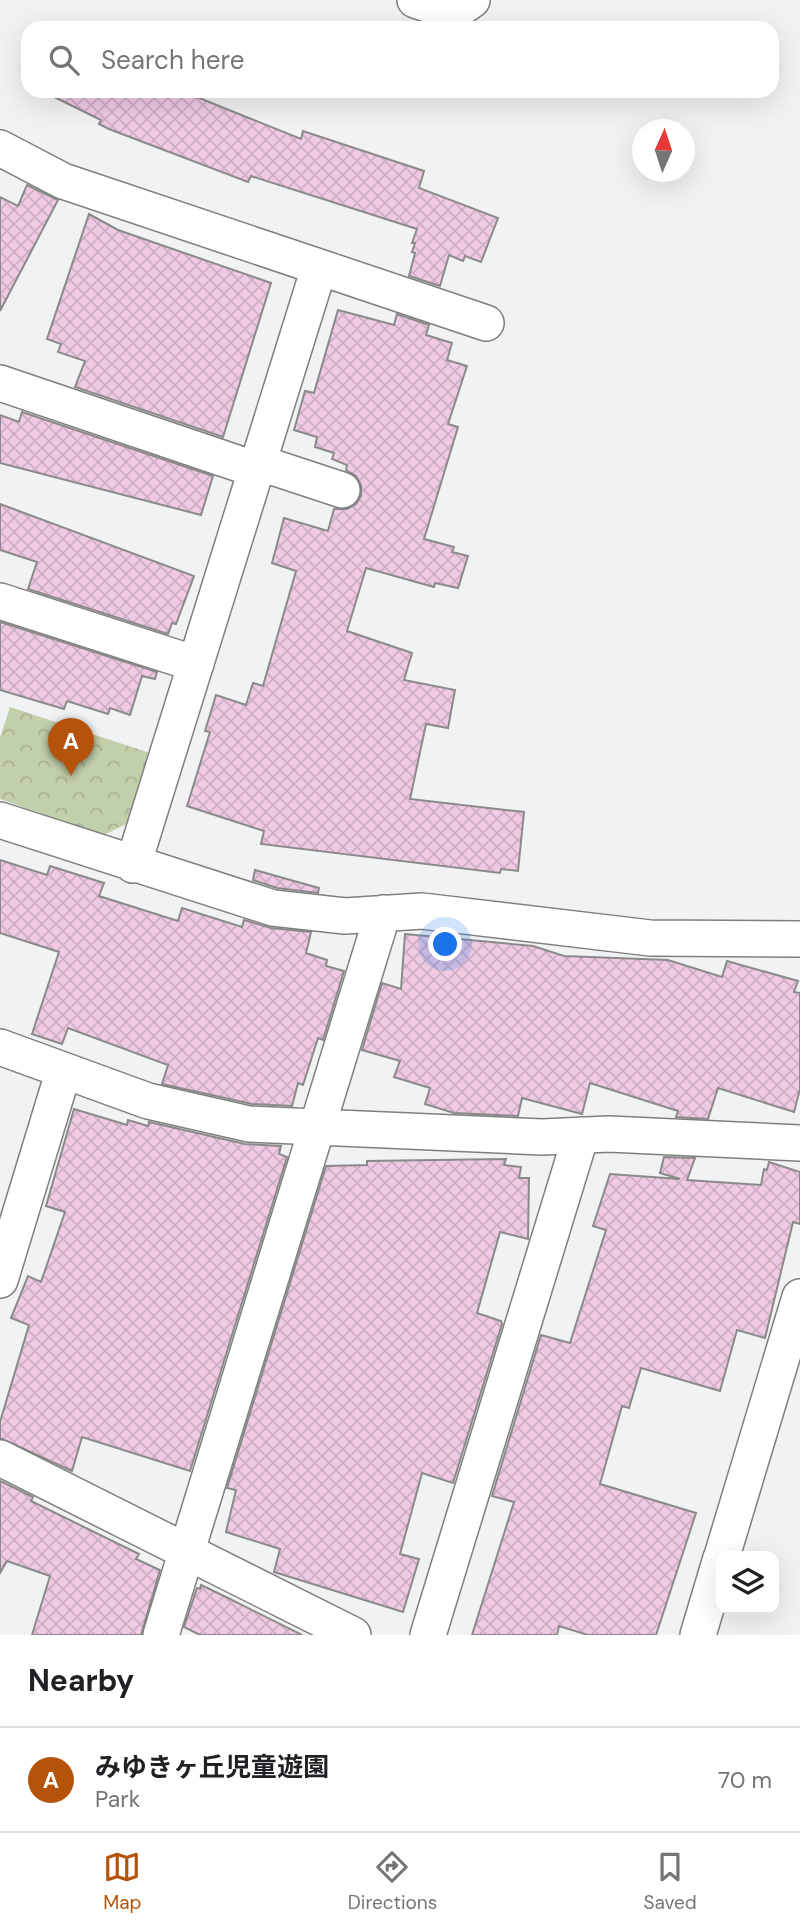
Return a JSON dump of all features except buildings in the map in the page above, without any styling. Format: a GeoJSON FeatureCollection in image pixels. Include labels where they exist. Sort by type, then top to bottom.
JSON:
{"type":"FeatureCollection","features":[{"type":"Feature","properties":{"kind":"street"},"geometry":{"type":"LineString","coordinates":[[415,0],[453,13],[472,0]]}},
{"type":"Feature","properties":{"kind":"street"},"geometry":{"type":"LineString","coordinates":[[0,148],[63,181],[485,323]]}},
{"type":"Feature","properties":{"kind":"street"},"geometry":{"type":"LineString","coordinates":[[133,864],[319,268]]}},
{"type":"Feature","properties":{"kind":"street"},"geometry":{"type":"LineString","coordinates":[[0,383],[258,467],[342,490]]}},
{"type":"Feature","properties":{"kind":"street"},"geometry":{"type":"LineString","coordinates":[[0,601],[196,664]]}},
{"type":"Feature","properties":{"kind":"street"},"geometry":{"type":"LineString","coordinates":[[0,820],[273,908],[345,916],[422,911],[650,938],[800,939]]}},
{"type":"Feature","properties":{"kind":"street"},"geometry":{"type":"LineString","coordinates":[[161,1635],[383,913]]}},
{"type":"Feature","properties":{"kind":"street"},"geometry":{"type":"LineString","coordinates":[[0,1047],[63,1073],[148,1101],[249,1124],[542,1137],[582,1135],[800,1143]]}},
{"type":"Feature","properties":{"kind":"street"},"geometry":{"type":"LineString","coordinates":[[0,1280],[63,1073]]}},
{"type":"Feature","properties":{"kind":"street"},"geometry":{"type":"LineString","coordinates":[[428,1635],[582,1135]]}},
{"type":"Feature","properties":{"kind":"street"},"geometry":{"type":"LineString","coordinates":[[724,1551],[797,1315]]}},
{"type":"Feature","properties":{"kind":"street"},"geometry":{"type":"LineString","coordinates":[[0,1458],[353,1635]]}},
{"type":"Feature","properties":{"kind":"street"},"geometry":{"type":"LineString","coordinates":[[698,1635],[716,1576]]}},
{"type":"Feature","properties":{"kind":"green space"},"geometry":{"type":"Polygon","coordinates":[[[10,707],[150,753],[126,824],[104,835],[0,799],[0,738],[10,707]]]}},
{"type":"Feature","properties":{"kind":"place","name":"みゆきヶ丘児童遊園"},"geometry":{"type":"Point","coordinates":[71,776]}}]}
